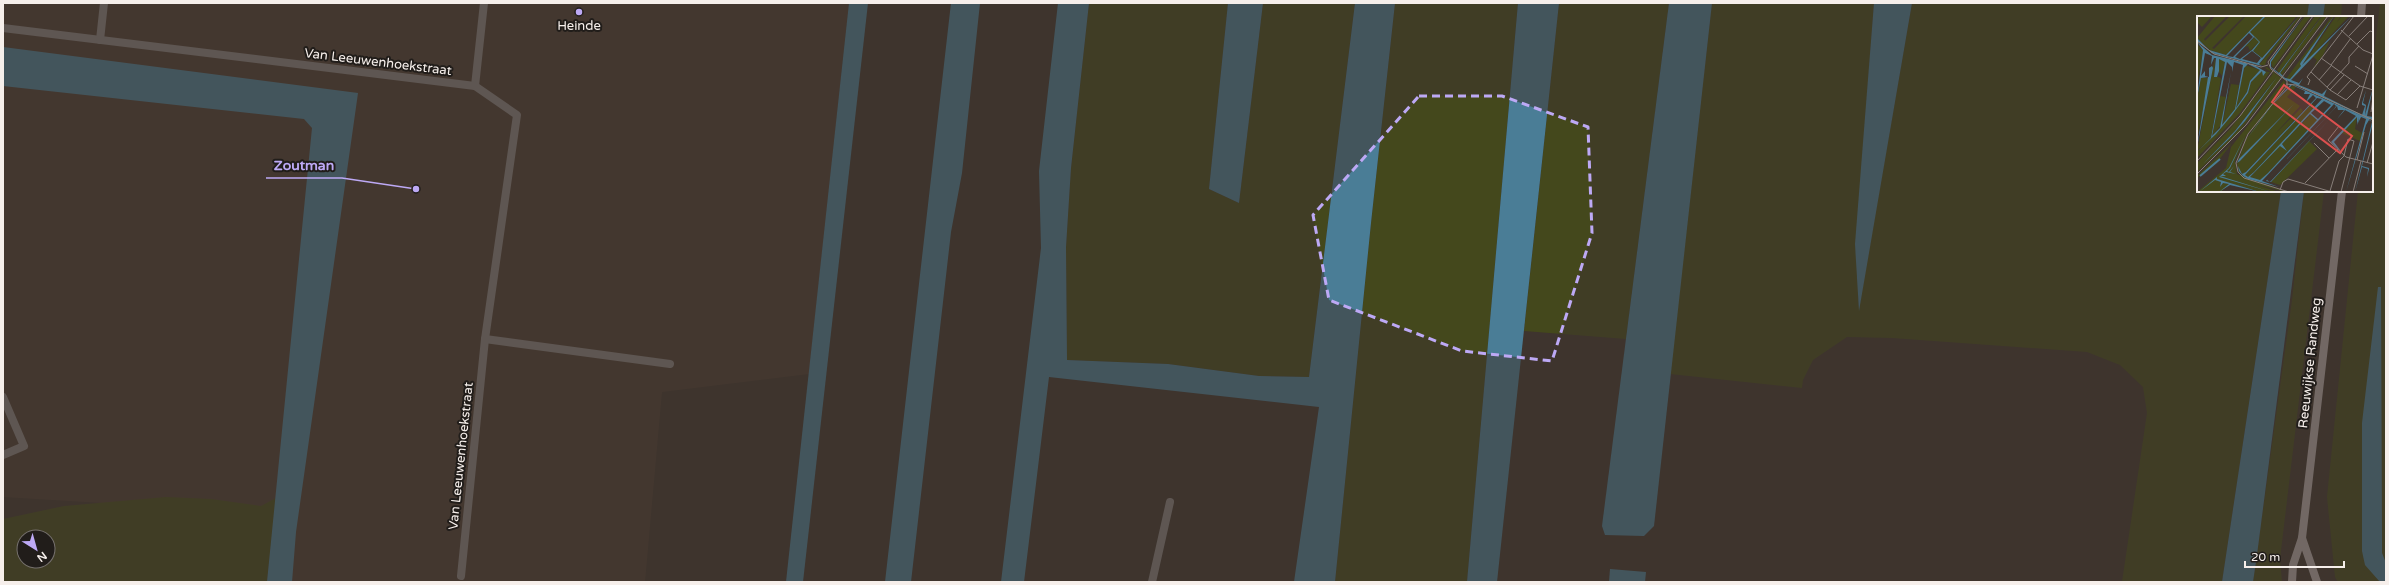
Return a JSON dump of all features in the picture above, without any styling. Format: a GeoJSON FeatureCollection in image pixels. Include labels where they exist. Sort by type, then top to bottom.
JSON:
{"type":"FeatureCollection","features":[{"type":"Feature","properties":{"kind":"main road"},"geometry":{"type":"LineString","coordinates":[[2361,16],[2362,3]]}},
{"type":"Feature","properties":{"kind":"main road","name":"Reeuwijkse Randweg"},"geometry":{"type":"LineString","coordinates":[[2292,582],[2293,565],[2302,538],[2342,192]]}},
{"type":"Feature","properties":{"kind":"main road","name":"Reeuwijkse Randweg"},"geometry":{"type":"LineString","coordinates":[[2302,538],[2317,582]]}},
{"type":"Feature","properties":{"kind":"street"},"geometry":{"type":"LineString","coordinates":[[100,40],[104,3]]}},
{"type":"Feature","properties":{"kind":"street"},"geometry":{"type":"LineString","coordinates":[[475,86],[484,3]]}},
{"type":"Feature","properties":{"kind":"street","name":"Van Leeuwenhoekstraat"},"geometry":{"type":"LineString","coordinates":[[3,28],[475,86],[517,115],[485,339],[461,576]]}},
{"type":"Feature","properties":{"kind":"street"},"geometry":{"type":"LineString","coordinates":[[485,339],[670,364]]}},
{"type":"Feature","properties":{"kind":"street"},"geometry":{"type":"LineString","coordinates":[[3,397],[24,446],[3,455]]}},
{"type":"Feature","properties":{"kind":"street"},"geometry":{"type":"LineString","coordinates":[[1152,582],[1170,502]]}},
{"type":"Feature","properties":{"kind":"highlighted area"},"geometry":{"type":"Polygon","coordinates":[[[1419,96],[1502,96],[1588,127],[1592,233],[1552,361],[1462,351],[1329,300],[1313,215],[1419,96]]]}},
{"type":"Feature","properties":{"kind":"shaded area"},"geometry":{"type":"Polygon","coordinates":[[[3,3],[849,3],[809,374],[662,392],[645,582],[265,582],[267,513],[3,497],[3,3]]]}},
{"type":"Feature","properties":{"kind":"green space"},"geometry":{"type":"Polygon","coordinates":[[[1089,3],[1228,3],[1209,189],[1239,203],[1263,3],[1355,3],[1309,377],[1259,376],[1168,364],[1067,360],[1066,247],[1071,168],[1089,3]]]}},
{"type":"Feature","properties":{"kind":"green space"},"geometry":{"type":"Polygon","coordinates":[[[1395,3],[1518,3],[1467,582],[1335,582],[1395,3]]]}},
{"type":"Feature","properties":{"kind":"green space"},"geometry":{"type":"Polygon","coordinates":[[[1559,3],[1669,3],[1626,339],[1524,331],[1559,3]]]}},
{"type":"Feature","properties":{"kind":"green space"},"geometry":{"type":"Polygon","coordinates":[[[1712,3],[1874,3],[1856,244],[1859,308],[1912,3],[2309,3],[2307,16],[2197,16],[2197,192],[2281,192],[2222,582],[2122,582],[2147,413],[2143,387],[2120,365],[2087,352],[1892,338],[1847,337],[1813,360],[1803,380],[1802,388],[1670,374],[1712,3]]]}},
{"type":"Feature","properties":{"kind":"green space"},"geometry":{"type":"Polygon","coordinates":[[[2325,3],[2342,3],[2341,16],[2323,16],[2325,3]]]}},
{"type":"Feature","properties":{"kind":"green space"},"geometry":{"type":"Polygon","coordinates":[[[2380,3],[2386,3],[2386,582],[2338,582],[2335,577],[2327,497],[2358,192],[2373,192],[2373,64],[2380,3]]]}},
{"type":"Feature","properties":{"kind":"green space"},"geometry":{"type":"Polygon","coordinates":[[[2304,192],[2324,192],[2280,559],[2282,582],[2253,582],[2292,300],[2304,192]]]}},
{"type":"Feature","properties":{"kind":"green space"},"geometry":{"type":"Polygon","coordinates":[[[166,497],[211,499],[261,506],[276,498],[267,582],[3,582],[3,519],[64,506],[166,497]]]}},
{"type":"Feature","properties":{"kind":"water"},"geometry":{"type":"Polygon","coordinates":[[[849,3],[868,3],[803,582],[786,582],[849,3]]]}},
{"type":"Feature","properties":{"kind":"water"},"geometry":{"type":"Polygon","coordinates":[[[951,3],[980,3],[962,173],[951,232],[911,582],[885,582],[951,3]]]}},
{"type":"Feature","properties":{"kind":"water"},"geometry":{"type":"Polygon","coordinates":[[[1058,3],[1089,3],[1071,168],[1066,247],[1067,360],[1168,364],[1259,376],[1309,377],[1355,3],[1395,3],[1335,582],[1294,582],[1319,407],[1049,377],[1024,582],[1001,582],[1041,248],[1039,171],[1058,3]]]}},
{"type":"Feature","properties":{"kind":"water"},"geometry":{"type":"Polygon","coordinates":[[[1228,3],[1263,3],[1239,203],[1209,189],[1228,3]]]}},
{"type":"Feature","properties":{"kind":"water"},"geometry":{"type":"Polygon","coordinates":[[[1518,3],[1559,3],[1497,582],[1467,582],[1518,3]]]}},
{"type":"Feature","properties":{"kind":"water"},"geometry":{"type":"Polygon","coordinates":[[[1669,3],[1712,3],[1654,526],[1644,536],[1605,535],[1602,526],[1669,3]]]}},
{"type":"Feature","properties":{"kind":"water"},"geometry":{"type":"Polygon","coordinates":[[[1874,3],[1912,3],[1859,311],[1855,244],[1874,3]]]}},
{"type":"Feature","properties":{"kind":"water"},"geometry":{"type":"Polygon","coordinates":[[[2309,3],[2325,3],[2323,16],[2307,16],[2309,3]]]}},
{"type":"Feature","properties":{"kind":"water"},"geometry":{"type":"Polygon","coordinates":[[[3,47],[358,93],[296,532],[292,582],[267,582],[312,128],[304,119],[3,86],[3,47]]]}},
{"type":"Feature","properties":{"kind":"water"},"geometry":{"type":"Polygon","coordinates":[[[2281,192],[2304,192],[2253,582],[2222,582],[2281,192]]]}},
{"type":"Feature","properties":{"kind":"water"},"geometry":{"type":"Polygon","coordinates":[[[2378,287],[2381,287],[2382,553],[2386,563],[2386,582],[2380,582],[2365,565],[2362,551],[2362,423],[2378,287]]]}},
{"type":"Feature","properties":{"kind":"water"},"geometry":{"type":"Polygon","coordinates":[[[1610,569],[1646,572],[1645,582],[1609,582],[1610,569]]]}},
{"type":"Feature","properties":{"kind":"place","name":"Heinde"},"geometry":{"type":"Point","coordinates":[579,12]}},
{"type":"Feature","properties":{"kind":"place","name":"Zoutman"},"geometry":{"type":"Point","coordinates":[416,189]}}]}
